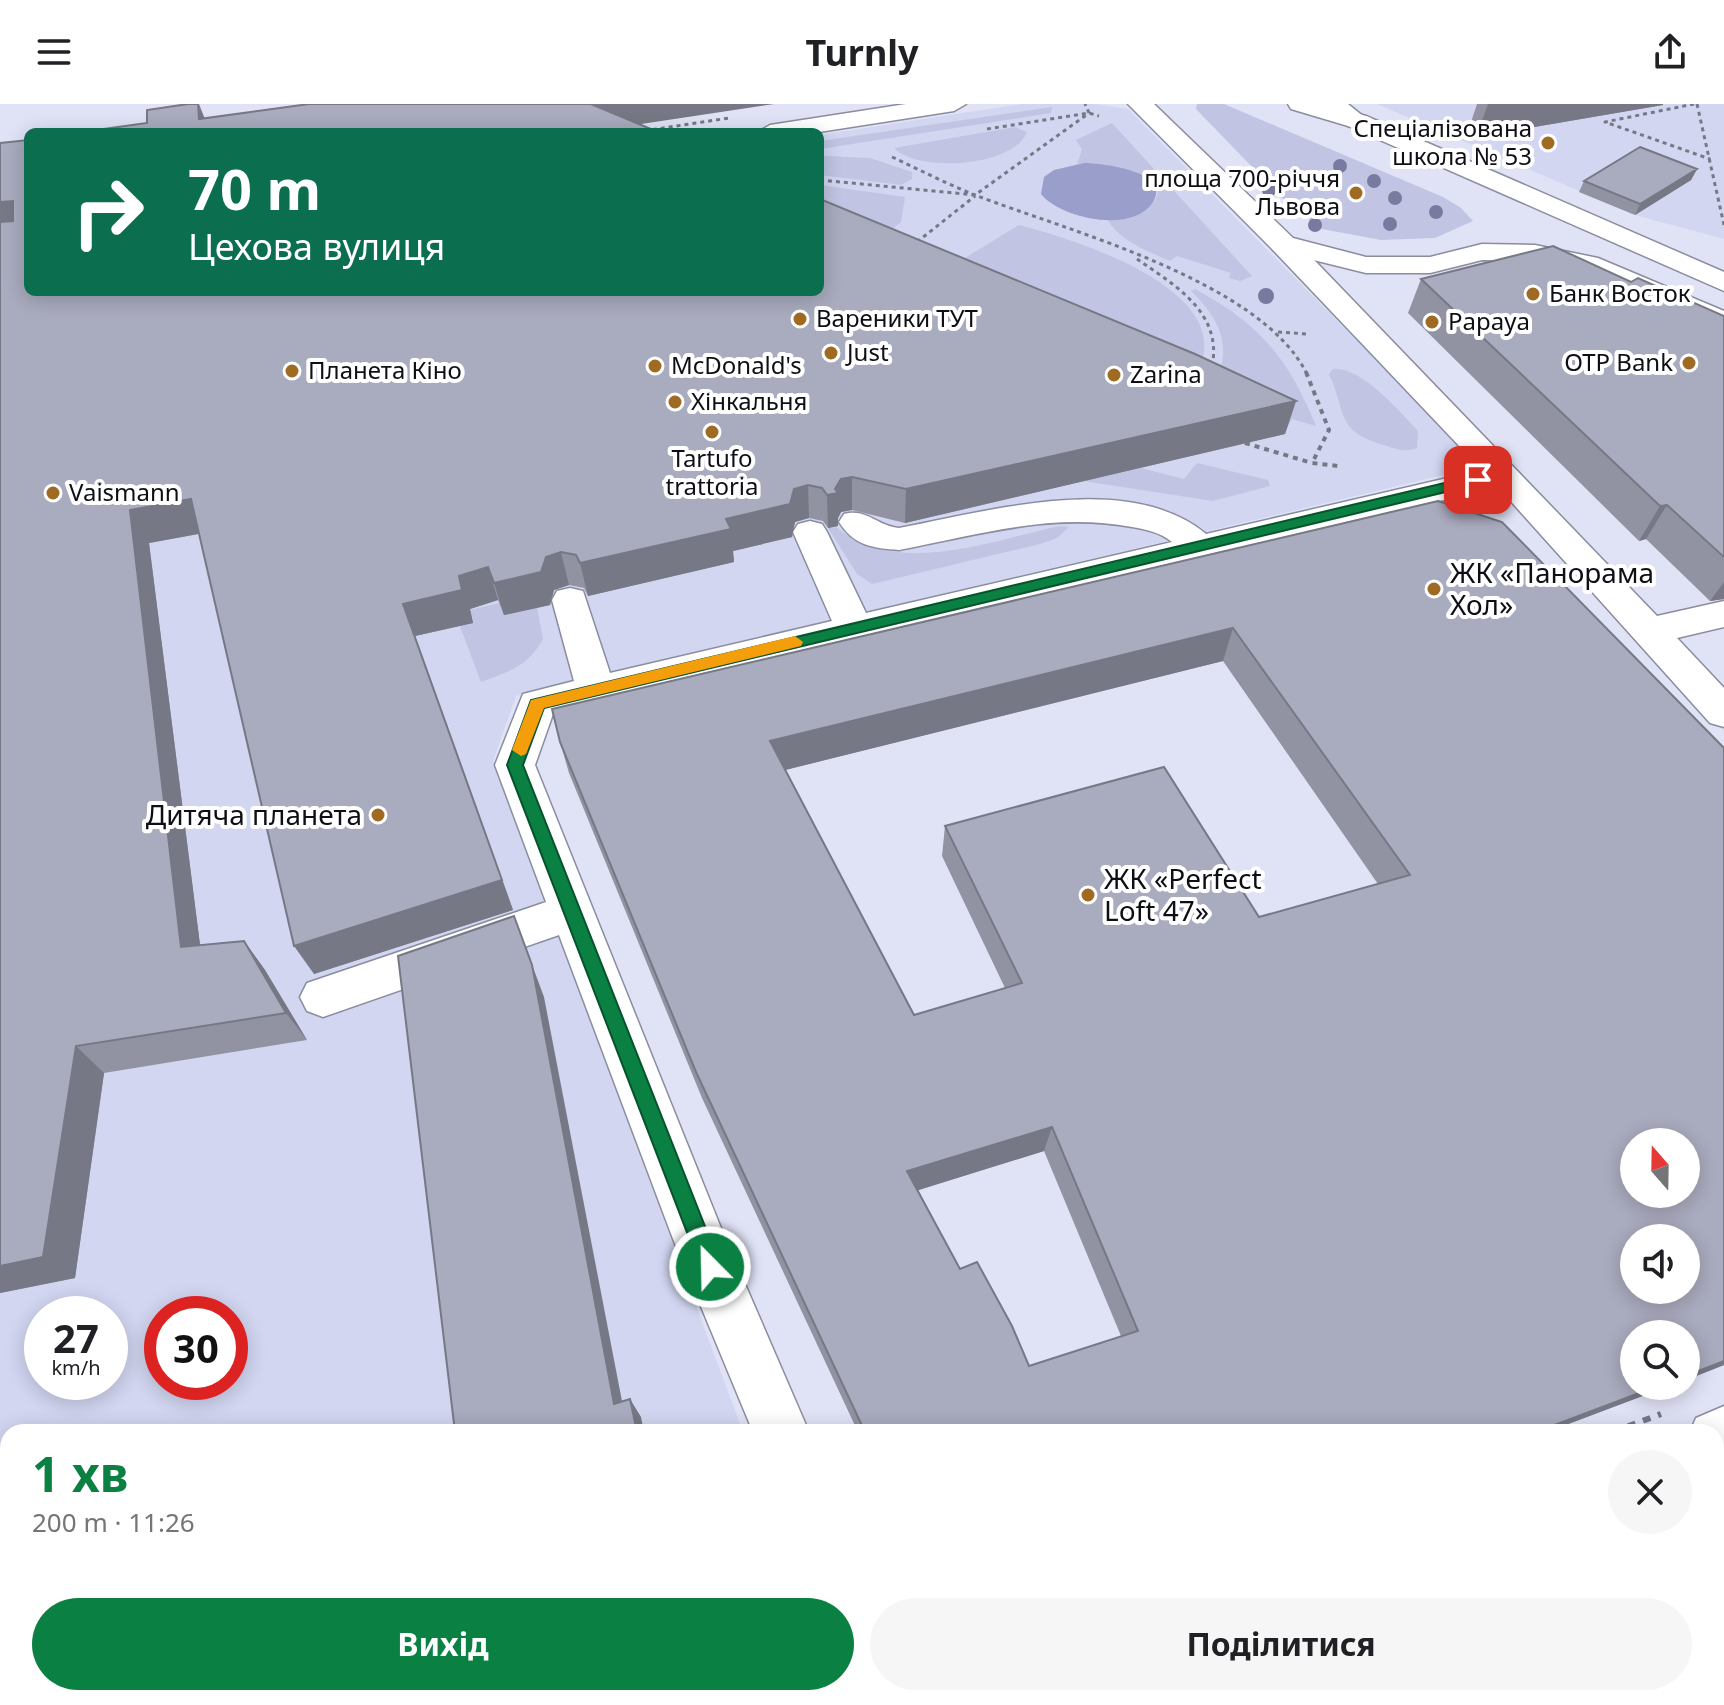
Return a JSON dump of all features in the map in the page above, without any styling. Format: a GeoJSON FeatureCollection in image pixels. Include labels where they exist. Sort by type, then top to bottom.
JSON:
{"type":"FeatureCollection","features":[{"type":"Feature","properties":{"kind":"street"},"geometry":{"type":"LineString","coordinates":[[796,128],[954,104]]}},
{"type":"Feature","properties":{"kind":"street"},"geometry":{"type":"LineString","coordinates":[[1140,104],[1283,244],[1505,475],[1724,713]]}},
{"type":"Feature","properties":{"kind":"street"},"geometry":{"type":"LineString","coordinates":[[1300,104],[1357,121],[1724,282]]}},
{"type":"Feature","properties":{"kind":"street"},"geometry":{"type":"LineString","coordinates":[[1332,104],[1357,121]]}},
{"type":"Feature","properties":{"kind":"street"},"geometry":{"type":"LineString","coordinates":[[1461,167],[1489,230],[1535,253],[1588,264],[1724,322]]}},
{"type":"Feature","properties":{"kind":"street"},"geometry":{"type":"LineString","coordinates":[[1283,244],[1366,265],[1430,265],[1489,230]]}},
{"type":"Feature","properties":{"kind":"street"},"geometry":{"type":"LineString","coordinates":[[778,1424],[699,1239],[515,765],[537,704],[1505,475]]}},
{"type":"Feature","properties":{"kind":"street"},"geometry":{"type":"LineString","coordinates":[[856,522],[873,537],[899,539],[1058,509],[1093,509],[1172,524],[1198,546]]}},
{"type":"Feature","properties":{"kind":"street"},"geometry":{"type":"LineString","coordinates":[[810,532],[854,628]]}},
{"type":"Feature","properties":{"kind":"street"},"geometry":{"type":"LineString","coordinates":[[570,600],[596,690]]}},
{"type":"Feature","properties":{"kind":"street"},"geometry":{"type":"LineString","coordinates":[[1649,631],[1724,614]]}},
{"type":"Feature","properties":{"kind":"street"},"geometry":{"type":"LineString","coordinates":[[323,997],[572,912]]}},
{"type":"Feature","properties":{"kind":"path"},"geometry":{"type":"LineString","coordinates":[[917,242],[975,195],[1089,113],[1085,104]]}},
{"type":"Feature","properties":{"kind":"path"},"geometry":{"type":"LineString","coordinates":[[1710,159],[1605,122],[1696,104],[1710,159],[1724,224]]}},
{"type":"Feature","properties":{"kind":"path"},"geometry":{"type":"LineString","coordinates":[[880,153],[975,195],[1047,219],[1203,284],[1277,332],[1305,370],[1329,430],[1312,463]]}},
{"type":"Feature","properties":{"kind":"path"},"geometry":{"type":"LineString","coordinates":[[824,180],[975,195]]}},
{"type":"Feature","properties":{"kind":"path"},"geometry":{"type":"LineString","coordinates":[[1128,252],[1185,293],[1204,316],[1216,352],[1207,376]]}},
{"type":"Feature","properties":{"kind":"path"},"geometry":{"type":"LineString","coordinates":[[1277,332],[1315,333]]}},
{"type":"Feature","properties":{"kind":"path"},"geometry":{"type":"LineString","coordinates":[[1245,443],[1312,463],[1343,466]]}},
{"type":"Feature","properties":{"kind":"shaded area"},"geometry":{"type":"Polygon","coordinates":[[[1022,104],[1096,104],[1128,109],[1481,466],[516,696],[493,761],[740,1424],[0,1424],[0,259],[24,287],[24,296],[824,296],[824,134],[1022,104]]]}},
{"type":"Feature","properties":{"kind":"shaded area"},"geometry":{"type":"Polygon","coordinates":[[[1197,104],[1224,104],[1443,197],[1461,208],[1473,221],[1435,238],[1381,240],[1322,229],[1290,206],[1196,109],[1197,104]]]}},
{"type":"Feature","properties":{"kind":"shaded area"},"geometry":{"type":"Polygon","coordinates":[[[1377,104],[1724,104],[1724,239],[1635,215],[1377,104]]]}},
{"type":"Feature","properties":{"kind":"shaded area"},"geometry":{"type":"Polygon","coordinates":[[[1052,107],[1051,113],[824,148],[824,140],[1052,107]]]}},
{"type":"Feature","properties":{"kind":"shaded area"},"geometry":{"type":"Polygon","coordinates":[[[1112,123],[1252,276],[1240,281],[1229,278],[1231,273],[1177,256],[1170,261],[1135,244],[1112,227],[1107,219],[1143,209],[1155,199],[1157,190],[1150,181],[1137,174],[1104,165],[1077,164],[1082,149],[1076,140],[1112,123]]]}},
{"type":"Feature","properties":{"kind":"shaded area"},"geometry":{"type":"Polygon","coordinates":[[[1015,127],[1027,132],[1018,144],[1004,153],[985,159],[943,163],[923,161],[894,148],[1015,127]]]}},
{"type":"Feature","properties":{"kind":"shaded area"},"geometry":{"type":"Polygon","coordinates":[[[824,156],[870,158],[912,172],[912,179],[901,185],[824,175],[824,156]]]}},
{"type":"Feature","properties":{"kind":"shaded area"},"geometry":{"type":"Polygon","coordinates":[[[1084,163],[1118,167],[1144,176],[1153,183],[1156,191],[1153,202],[1143,212],[1130,218],[1097,219],[1064,210],[1041,194],[1044,177],[1054,170],[1084,163]]]}},
{"type":"Feature","properties":{"kind":"shaded area"},"geometry":{"type":"Polygon","coordinates":[[[824,186],[905,197],[901,222],[877,242],[824,219],[824,186]]]}},
{"type":"Feature","properties":{"kind":"shaded area"},"geometry":{"type":"Polygon","coordinates":[[[1019,225],[1109,255],[1172,291],[1193,313],[1204,339],[1200,367],[932,278],[1019,225]]]}},
{"type":"Feature","properties":{"kind":"shaded area"},"geometry":{"type":"Polygon","coordinates":[[[1195,289],[1238,316],[1270,346],[1295,381],[1316,426],[1292,419],[1287,428],[1217,379],[1223,354],[1220,332],[1209,311],[1191,291],[1195,289]]]}},
{"type":"Feature","properties":{"kind":"shaded area"},"geometry":{"type":"Polygon","coordinates":[[[1333,369],[1356,375],[1391,402],[1418,431],[1417,448],[1395,449],[1370,440],[1351,428],[1329,374],[1333,369]]]}},
{"type":"Feature","properties":{"kind":"shaded area"},"geometry":{"type":"Polygon","coordinates":[[[1197,463],[1268,480],[1270,486],[1213,501],[1083,481],[1141,468],[1184,479],[1197,463]]]}},
{"type":"Feature","properties":{"kind":"shaded area"},"geometry":{"type":"Polygon","coordinates":[[[1060,526],[1069,527],[1057,538],[1040,544],[872,584],[857,574],[828,528],[836,527],[861,542],[888,550],[916,553],[974,546],[1060,526]]]}},
{"type":"Feature","properties":{"kind":"shaded area"},"geometry":{"type":"Polygon","coordinates":[[[509,601],[513,613],[537,608],[543,639],[524,662],[481,682],[453,608],[465,611],[509,601]]]}},
{"type":"Feature","properties":{"kind":"building"},"geometry":{"type":"Polygon","coordinates":[[[198,104],[199,119],[309,104],[591,104],[648,128],[111,128],[147,123],[147,110],[198,104]]]}},
{"type":"Feature","properties":{"kind":"building"},"geometry":{"type":"Polygon","coordinates":[[[24,140],[24,296],[824,296],[824,201],[1195,354],[1296,401],[906,489],[852,477],[841,479],[835,489],[838,493],[827,495],[822,488],[808,485],[794,489],[790,504],[726,519],[731,529],[580,563],[576,555],[561,552],[546,557],[541,572],[494,583],[488,567],[459,576],[462,590],[403,604],[502,880],[294,946],[191,499],[130,510],[181,947],[244,941],[286,1013],[76,1046],[43,1257],[0,1266],[0,222],[13,221],[13,201],[0,202],[0,143],[24,140]]]}},
{"type":"Feature","properties":{"kind":"building"},"geometry":{"type":"Polygon","coordinates":[[[1640,147],[1697,169],[1640,204],[1584,181],[1640,147]]]}},
{"type":"Feature","properties":{"kind":"building"},"geometry":{"type":"Polygon","coordinates":[[[1553,246],[1631,282],[1638,278],[1724,316],[1724,557],[1667,505],[1660,506],[1421,279],[1553,246]]]}},
{"type":"Feature","properties":{"kind":"building"},"geometry":{"type":"Polygon","coordinates":[[[1438,501],[1502,522],[1724,748],[1724,1361],[1700,1370],[1700,1320],[1620,1320],[1621,1400],[1557,1424],[861,1424],[696,1072],[560,742],[552,709],[1438,501]],[[1233,628],[770,741],[914,1015],[1022,983],[945,826],[1164,767],[1259,917],[1410,875],[1233,628]],[[1052,1127],[907,1171],[960,1269],[977,1262],[1012,1326],[1029,1366],[1138,1331],[1052,1127]]]}},
{"type":"Feature","properties":{"kind":"building"},"geometry":{"type":"Polygon","coordinates":[[[514,916],[532,965],[614,1404],[630,1399],[635,1424],[454,1424],[398,956],[514,916]]]}},
{"type":"Feature","properties":{"kind":"slow traffic"},"geometry":{"type":"LineString","coordinates":[[521,750],[537,704],[795,642]]}},
{"type":"Feature","properties":{"kind":"place","name":"Спеціалізована школа № 53"},"geometry":{"type":"Point","coordinates":[1548,143]}},
{"type":"Feature","properties":{"kind":"place","name":"площа 700-річчя Львова"},"geometry":{"type":"Point","coordinates":[1356,193]}},
{"type":"Feature","properties":{"kind":"place","name":"Банк Восток"},"geometry":{"type":"Point","coordinates":[1533,294]}},
{"type":"Feature","properties":{"kind":"place","name":"Вареники ТУТ"},"geometry":{"type":"Point","coordinates":[800,319]}},
{"type":"Feature","properties":{"kind":"place","name":"Papaya"},"geometry":{"type":"Point","coordinates":[1432,322]}},
{"type":"Feature","properties":{"kind":"place","name":"Just"},"geometry":{"type":"Point","coordinates":[831,353]}},
{"type":"Feature","properties":{"kind":"place","name":"OTP Bank"},"geometry":{"type":"Point","coordinates":[1689,363]}},
{"type":"Feature","properties":{"kind":"place","name":"McDonald's"},"geometry":{"type":"Point","coordinates":[655,366]}},
{"type":"Feature","properties":{"kind":"place","name":"Планета Кіно"},"geometry":{"type":"Point","coordinates":[292,371]}},
{"type":"Feature","properties":{"kind":"place","name":"Zarina"},"geometry":{"type":"Point","coordinates":[1114,375]}},
{"type":"Feature","properties":{"kind":"place","name":"Хінкальня"},"geometry":{"type":"Point","coordinates":[675,402]}},
{"type":"Feature","properties":{"kind":"place","name":"Tartufo trattoria"},"geometry":{"type":"Point","coordinates":[712,432]}},
{"type":"Feature","properties":{"kind":"place","name":"Vaismann"},"geometry":{"type":"Point","coordinates":[53,493]}},
{"type":"Feature","properties":{"kind":"place","name":"ЖК «Панорама Хол»"},"geometry":{"type":"Point","coordinates":[1434,589]}},
{"type":"Feature","properties":{"kind":"place","name":"Дитяча планета"},"geometry":{"type":"Point","coordinates":[378,815]}},
{"type":"Feature","properties":{"kind":"place","name":"ЖК «Perfect Loft 47»"},"geometry":{"type":"Point","coordinates":[1088,895]}},
{"type":"Feature","properties":{"kind":"route"},"geometry":{"type":"LineString","coordinates":[[710,1267],[515,765],[537,704],[1478,480]]}}]}
